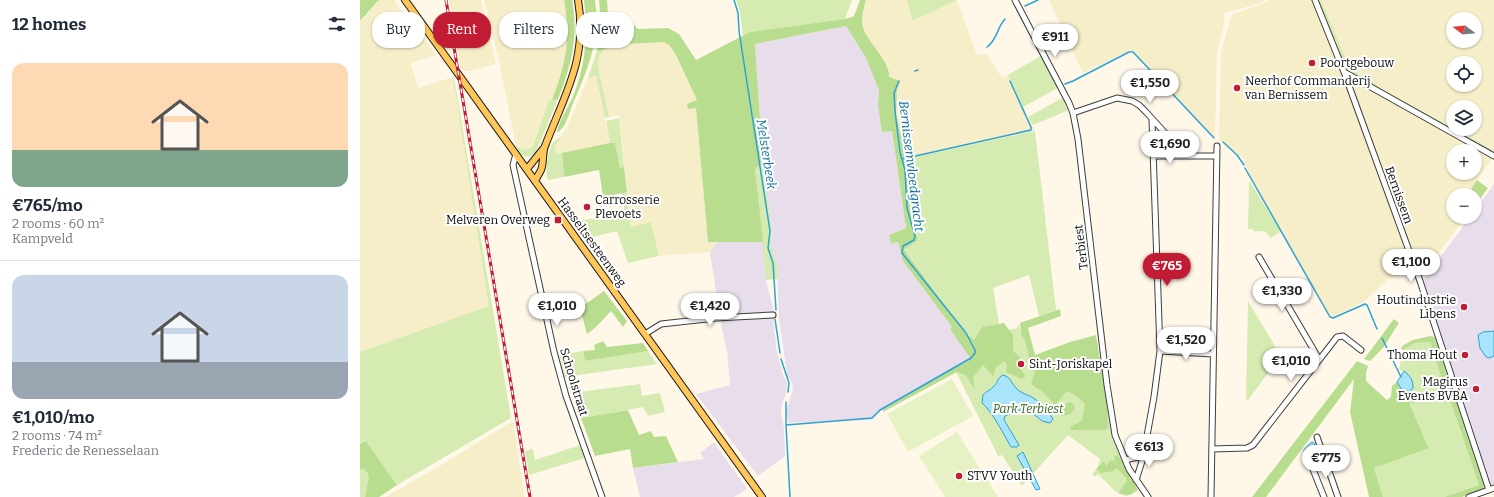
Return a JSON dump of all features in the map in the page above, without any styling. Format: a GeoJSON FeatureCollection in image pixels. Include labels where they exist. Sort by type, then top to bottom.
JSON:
{"type":"FeatureCollection","features":[{"type":"Feature","properties":{"kind":"main road","name":"Hasseltsesteenweg"},"geometry":{"type":"LineString","coordinates":[[405,0],[762,497]]}},
{"type":"Feature","properties":{"kind":"main road"},"geometry":{"type":"LineString","coordinates":[[535,181],[541,169],[544,148],[570,87],[578,57],[581,30],[578,0]]}},
{"type":"Feature","properties":{"kind":"main road"},"geometry":{"type":"LineString","coordinates":[[527,169],[544,148]]}},
{"type":"Feature","properties":{"kind":"street","name":"Terbiest"},"geometry":{"type":"LineString","coordinates":[[1015,0],[1073,113],[1078,139],[1108,392],[1115,435],[1125,460],[1136,480],[1148,497]]}},
{"type":"Feature","properties":{"kind":"street","name":"Bernissem"},"geometry":{"type":"LineString","coordinates":[[1315,0],[1344,72],[1420,281],[1491,489]]}},
{"type":"Feature","properties":{"kind":"street"},"geometry":{"type":"LineString","coordinates":[[1344,72],[1494,156]]}},
{"type":"Feature","properties":{"kind":"street"},"geometry":{"type":"LineString","coordinates":[[1073,113],[1117,98],[1132,100],[1139,105],[1186,156]]}},
{"type":"Feature","properties":{"kind":"street"},"geometry":{"type":"LineString","coordinates":[[1136,480],[1143,458],[1154,397],[1160,351],[1152,120]]}},
{"type":"Feature","properties":{"kind":"street"},"geometry":{"type":"LineString","coordinates":[[1211,497],[1217,146]]}},
{"type":"Feature","properties":{"kind":"street","name":"Schoolstraat"},"geometry":{"type":"LineString","coordinates":[[516,154],[513,165],[554,352],[566,396],[602,497]]}},
{"type":"Feature","properties":{"kind":"street"},"geometry":{"type":"LineString","coordinates":[[1154,156],[1217,156]]}},
{"type":"Feature","properties":{"kind":"street"},"geometry":{"type":"LineString","coordinates":[[1259,257],[1319,359]]}},
{"type":"Feature","properties":{"kind":"street"},"geometry":{"type":"LineString","coordinates":[[645,334],[661,324],[716,318],[773,315]]}},
{"type":"Feature","properties":{"kind":"street"},"geometry":{"type":"LineString","coordinates":[[1212,449],[1250,448],[1335,338],[1339,336],[1345,338],[1361,350]]}},
{"type":"Feature","properties":{"kind":"street"},"geometry":{"type":"LineString","coordinates":[[1160,351],[1213,354]]}},
{"type":"Feature","properties":{"kind":"street"},"geometry":{"type":"LineString","coordinates":[[1317,437],[1338,497]]}},
{"type":"Feature","properties":{"kind":"street"},"geometry":{"type":"LineString","coordinates":[[1125,460],[1138,457],[1143,453]]}},
{"type":"Feature","properties":{"kind":"street"},"geometry":{"type":"LineString","coordinates":[[1312,467],[1324,497]]}},
{"type":"Feature","properties":{"kind":"street"},"geometry":{"type":"LineString","coordinates":[[1469,497],[1491,489]]}},
{"type":"Feature","properties":{"kind":"shaded area"},"geometry":{"type":"Polygon","coordinates":[[[379,0],[394,0],[400,9],[404,12],[372,12],[372,48],[425,48],[425,40],[437,55],[411,63],[418,88],[453,77],[490,306],[360,352],[360,20],[369,13],[373,5],[379,0]]]}},
{"type":"Feature","properties":{"kind":"shaded area"},"geometry":{"type":"Polygon","coordinates":[[[449,0],[481,0],[484,12],[451,12],[449,0]]]}},
{"type":"Feature","properties":{"kind":"shaded area"},"geometry":{"type":"Polygon","coordinates":[[[484,0],[564,0],[566,12],[499,12],[499,48],[566,48],[562,74],[552,100],[549,101],[533,146],[530,149],[523,150],[516,146],[491,28],[491,12],[487,12],[484,0]]]}},
{"type":"Feature","properties":{"kind":"shaded area"},"geometry":{"type":"Polygon","coordinates":[[[866,0],[907,0],[912,21],[957,0],[977,55],[985,54],[988,56],[1002,78],[1008,75],[1035,131],[905,159],[896,114],[897,89],[900,81],[889,77],[864,29],[862,21],[866,0]]]}},
{"type":"Feature","properties":{"kind":"shaded area"},"geometry":{"type":"Polygon","coordinates":[[[1049,0],[1265,0],[1258,4],[1224,13],[1224,24],[1217,53],[1215,138],[1131,50],[1083,73],[1049,0]]]}},
{"type":"Feature","properties":{"kind":"shaded area"},"geometry":{"type":"Polygon","coordinates":[[[1271,0],[1312,0],[1365,135],[1412,271],[1388,279],[1364,302],[1330,318],[1277,226],[1251,178],[1243,159],[1219,140],[1221,53],[1229,23],[1232,15],[1271,0]]]}},
{"type":"Feature","properties":{"kind":"shaded area"},"geometry":{"type":"Polygon","coordinates":[[[1321,0],[1494,0],[1494,151],[1467,136],[1482,136],[1482,100],[1446,100],[1446,124],[1354,73],[1350,69],[1321,0]]]}},
{"type":"Feature","properties":{"kind":"shaded area"},"geometry":{"type":"Polygon","coordinates":[[[846,26],[866,58],[879,90],[878,105],[892,131],[906,228],[889,235],[891,244],[898,242],[903,261],[952,327],[950,329],[970,358],[883,409],[872,420],[788,423],[786,411],[793,389],[792,383],[787,375],[779,318],[777,265],[771,245],[772,230],[763,164],[755,44],[846,26]]]}},
{"type":"Feature","properties":{"kind":"shaded area"},"geometry":{"type":"Polygon","coordinates":[[[664,41],[670,46],[698,100],[687,104],[696,108],[708,242],[717,242],[710,252],[659,256],[651,222],[631,227],[619,115],[609,117],[598,66],[599,58],[604,49],[634,48],[634,43],[664,41]]]}},
{"type":"Feature","properties":{"kind":"shaded area"},"geometry":{"type":"Polygon","coordinates":[[[491,43],[496,64],[470,71],[464,71],[460,67],[457,48],[491,48],[491,43]]]}},
{"type":"Feature","properties":{"kind":"shaded area"},"geometry":{"type":"Polygon","coordinates":[[[596,76],[610,144],[557,154],[555,151],[555,146],[567,127],[588,78],[596,76]]]}},
{"type":"Feature","properties":{"kind":"shaded area"},"geometry":{"type":"Polygon","coordinates":[[[1361,84],[1446,131],[1446,136],[1455,136],[1469,144],[1446,144],[1446,180],[1477,180],[1472,188],[1446,188],[1446,224],[1461,224],[1420,277],[1352,91],[1361,84]]]}},
{"type":"Feature","properties":{"kind":"shaded area"},"geometry":{"type":"Polygon","coordinates":[[[1482,151],[1493,157],[1482,173],[1482,151]]]}},
{"type":"Feature","properties":{"kind":"shaded area"},"geometry":{"type":"Polygon","coordinates":[[[1494,184],[1494,484],[1489,484],[1422,282],[1465,224],[1482,224],[1482,200],[1494,184]]]}},
{"type":"Feature","properties":{"kind":"shaded area"},"geometry":{"type":"Polygon","coordinates":[[[717,242],[763,242],[766,280],[774,312],[773,318],[777,353],[783,375],[787,383],[786,395],[781,412],[784,428],[785,456],[758,476],[696,394],[730,385],[727,351],[720,319],[710,252],[717,242]]]}},
{"type":"Feature","properties":{"kind":"shaded area"},"geometry":{"type":"Polygon","coordinates":[[[513,421],[525,497],[385,497],[438,467],[513,421]]]}},
{"type":"Feature","properties":{"kind":"shaded area"},"geometry":{"type":"Polygon","coordinates":[[[714,442],[747,489],[734,497],[640,497],[633,468],[704,459],[700,453],[714,442]]]}},
{"type":"Feature","properties":{"kind":"green space"},"geometry":{"type":"Polygon","coordinates":[[[360,0],[379,0],[360,20],[360,0]]]}},
{"type":"Feature","properties":{"kind":"green space"},"geometry":{"type":"Polygon","coordinates":[[[564,0],[572,0],[575,26],[570,63],[558,99],[552,100],[561,74],[566,48],[568,48],[568,12],[566,12],[564,0]]]}},
{"type":"Feature","properties":{"kind":"green space"},"geometry":{"type":"Polygon","coordinates":[[[584,0],[595,0],[596,12],[585,12],[584,0]]]}},
{"type":"Feature","properties":{"kind":"green space"},"geometry":{"type":"Polygon","coordinates":[[[599,0],[607,0],[608,12],[600,12],[599,0]]]}},
{"type":"Feature","properties":{"kind":"green space"},"geometry":{"type":"Polygon","coordinates":[[[736,0],[852,0],[845,19],[750,32],[743,36],[740,12],[736,0]]]}},
{"type":"Feature","properties":{"kind":"green space"},"geometry":{"type":"Polygon","coordinates":[[[860,0],[866,0],[862,19],[864,29],[886,64],[889,77],[900,81],[897,89],[896,114],[903,144],[910,209],[918,240],[904,249],[975,347],[968,335],[974,340],[982,327],[1004,323],[1013,335],[1013,351],[1021,358],[1016,361],[1025,376],[1022,379],[1006,372],[1007,364],[1004,361],[996,367],[993,376],[983,365],[973,377],[975,390],[966,375],[957,372],[883,412],[883,409],[970,358],[950,329],[952,327],[903,261],[898,242],[891,244],[889,235],[906,228],[892,131],[882,132],[878,105],[879,90],[866,58],[846,26],[755,44],[763,164],[755,168],[763,242],[708,242],[696,108],[688,109],[687,104],[697,100],[676,55],[670,46],[664,42],[634,44],[634,25],[638,29],[668,28],[679,34],[696,60],[750,32],[845,19],[854,16],[860,0]]]}},
{"type":"Feature","properties":{"kind":"green space"},"geometry":{"type":"Polygon","coordinates":[[[907,0],[957,0],[912,21],[907,0]]]}},
{"type":"Feature","properties":{"kind":"green space"},"geometry":{"type":"Polygon","coordinates":[[[1317,0],[1321,0],[1350,69],[1446,124],[1446,127],[1347,72],[1344,69],[1317,0]]]}},
{"type":"Feature","properties":{"kind":"green space"},"geometry":{"type":"Polygon","coordinates":[[[585,48],[593,48],[583,80],[568,117],[560,131],[557,133],[560,123],[574,94],[585,48]]]}},
{"type":"Feature","properties":{"kind":"green space"},"geometry":{"type":"Polygon","coordinates":[[[597,48],[609,48],[597,51],[597,48]]]}},
{"type":"Feature","properties":{"kind":"green space"},"geometry":{"type":"Polygon","coordinates":[[[604,49],[599,58],[598,66],[609,117],[605,118],[596,76],[588,78],[597,51],[604,49]]]}},
{"type":"Feature","properties":{"kind":"green space"},"geometry":{"type":"Polygon","coordinates":[[[1042,55],[1059,87],[1023,107],[1008,75],[1042,55]]]}},
{"type":"Feature","properties":{"kind":"green space"},"geometry":{"type":"Polygon","coordinates":[[[453,77],[511,418],[397,485],[366,441],[360,444],[360,352],[489,306],[453,77]]]}},
{"type":"Feature","properties":{"kind":"green space"},"geometry":{"type":"Polygon","coordinates":[[[1064,97],[1069,110],[1033,125],[1028,117],[1064,97]]]}},
{"type":"Feature","properties":{"kind":"green space"},"geometry":{"type":"Polygon","coordinates":[[[558,99],[535,154],[529,157],[524,156],[518,151],[516,146],[529,149],[533,146],[549,100],[558,99]]]}},
{"type":"Feature","properties":{"kind":"green space"},"geometry":{"type":"Polygon","coordinates":[[[619,118],[624,167],[620,168],[615,143],[610,143],[606,121],[619,118]]]}},
{"type":"Feature","properties":{"kind":"green space","name":"Park Terbiest"},"geometry":{"type":"Polygon","coordinates":[[[1035,131],[1056,310],[1039,316],[1029,275],[993,288],[999,324],[974,340],[1017,328],[1020,323],[1019,327],[1025,340],[1031,362],[1097,341],[1112,438],[1131,481],[1117,493],[1098,474],[1095,477],[1092,474],[1097,469],[1100,459],[1068,435],[1022,486],[1002,455],[998,456],[956,372],[980,354],[904,248],[918,239],[910,208],[905,159],[1035,131]]]}},
{"type":"Feature","properties":{"kind":"green space"},"geometry":{"type":"Polygon","coordinates":[[[1157,131],[1161,132],[1176,149],[1175,153],[1161,154],[1156,150],[1155,133],[1157,131]]]}},
{"type":"Feature","properties":{"kind":"green space"},"geometry":{"type":"Polygon","coordinates":[[[1462,136],[1467,136],[1481,144],[1476,144],[1462,136]]]}},
{"type":"Feature","properties":{"kind":"green space"},"geometry":{"type":"Polygon","coordinates":[[[561,137],[555,146],[555,151],[557,154],[562,153],[564,177],[548,180],[547,161],[550,151],[553,142],[561,137]]]}},
{"type":"Feature","properties":{"kind":"green space"},"geometry":{"type":"Polygon","coordinates":[[[615,143],[620,168],[624,167],[627,192],[603,197],[599,170],[564,177],[562,153],[615,143]]]}},
{"type":"Feature","properties":{"kind":"green space"},"geometry":{"type":"Polygon","coordinates":[[[1482,144],[1494,151],[1494,154],[1482,147],[1482,144]]]}},
{"type":"Feature","properties":{"kind":"green space"},"geometry":{"type":"Polygon","coordinates":[[[763,164],[772,230],[771,245],[777,265],[778,279],[766,280],[755,167],[763,164]]]}},
{"type":"Feature","properties":{"kind":"green space"},"geometry":{"type":"Polygon","coordinates":[[[1249,180],[1281,232],[1270,238],[1268,234],[1264,232],[1255,232],[1254,230],[1248,229],[1249,180]]]}},
{"type":"Feature","properties":{"kind":"green space"},"geometry":{"type":"Polygon","coordinates":[[[1477,180],[1488,188],[1482,196],[1482,188],[1472,188],[1477,180]]]}},
{"type":"Feature","properties":{"kind":"green space"},"geometry":{"type":"Polygon","coordinates":[[[627,192],[631,227],[651,222],[659,256],[628,263],[617,231],[585,239],[572,222],[625,213],[621,193],[627,192]]]}},
{"type":"Feature","properties":{"kind":"green space"},"geometry":{"type":"Polygon","coordinates":[[[604,291],[627,321],[623,327],[611,311],[587,334],[580,308],[604,291]]]}},
{"type":"Feature","properties":{"kind":"green space"},"geometry":{"type":"Polygon","coordinates":[[[1248,301],[1281,356],[1248,400],[1246,400],[1248,301]]]}},
{"type":"Feature","properties":{"kind":"green space"},"geometry":{"type":"Polygon","coordinates":[[[1060,309],[1061,316],[1028,328],[1035,355],[1070,342],[1096,335],[1107,407],[1108,427],[1105,430],[1071,430],[1070,427],[1082,421],[1085,404],[1077,396],[1067,391],[1055,405],[1043,392],[1031,384],[1035,371],[1035,363],[1030,362],[1025,340],[1021,334],[1020,323],[1060,309]]]}},
{"type":"Feature","properties":{"kind":"green space"},"geometry":{"type":"Polygon","coordinates":[[[1394,319],[1399,323],[1383,348],[1370,361],[1364,359],[1394,319]]]}},
{"type":"Feature","properties":{"kind":"green space"},"geometry":{"type":"Polygon","coordinates":[[[1430,336],[1435,337],[1485,484],[1483,489],[1462,497],[1444,497],[1479,485],[1448,394],[1445,398],[1440,399],[1436,397],[1438,392],[1444,386],[1430,342],[1415,343],[1403,350],[1401,349],[1402,346],[1413,340],[1430,336]]]}},
{"type":"Feature","properties":{"kind":"green space"},"geometry":{"type":"Polygon","coordinates":[[[603,341],[607,347],[643,343],[648,351],[585,361],[583,351],[595,350],[594,345],[603,341]]]}},
{"type":"Feature","properties":{"kind":"green space"},"geometry":{"type":"Polygon","coordinates":[[[1430,342],[1444,386],[1438,392],[1448,394],[1479,485],[1444,497],[1383,497],[1374,468],[1429,447],[1410,405],[1411,395],[1408,393],[1411,391],[1404,371],[1399,370],[1403,350],[1415,343],[1430,342]]]}},
{"type":"Feature","properties":{"kind":"green space"},"geometry":{"type":"Polygon","coordinates":[[[583,351],[585,361],[648,351],[657,364],[564,377],[559,355],[583,351]]]}},
{"type":"Feature","properties":{"kind":"green space"},"geometry":{"type":"Polygon","coordinates":[[[1357,361],[1368,366],[1366,381],[1387,400],[1391,397],[1392,386],[1397,382],[1402,390],[1411,394],[1410,405],[1429,448],[1374,468],[1383,497],[1369,497],[1350,412],[1354,379],[1266,497],[1252,497],[1357,361]]]}},
{"type":"Feature","properties":{"kind":"green space"},"geometry":{"type":"Polygon","coordinates":[[[952,379],[973,416],[908,452],[887,414],[952,379]]]}},
{"type":"Feature","properties":{"kind":"green space"},"geometry":{"type":"Polygon","coordinates":[[[640,384],[642,396],[660,393],[665,412],[648,416],[643,407],[581,418],[571,393],[640,384]]]}},
{"type":"Feature","properties":{"kind":"green space"},"geometry":{"type":"Polygon","coordinates":[[[1068,402],[1072,403],[1075,407],[1071,414],[1062,416],[1058,410],[1068,402]]]}},
{"type":"Feature","properties":{"kind":"green space"},"geometry":{"type":"Polygon","coordinates":[[[628,410],[639,435],[651,431],[654,437],[666,436],[678,462],[633,468],[630,449],[595,456],[581,418],[628,410]]]}},
{"type":"Feature","properties":{"kind":"green space","name":"STVV Youth"},"geometry":{"type":"Polygon","coordinates":[[[957,432],[998,497],[945,497],[919,456],[957,432]]]}},
{"type":"Feature","properties":{"kind":"green space"},"geometry":{"type":"Polygon","coordinates":[[[366,441],[397,485],[379,497],[365,497],[369,476],[365,470],[360,469],[360,444],[366,441]]]}},
{"type":"Feature","properties":{"kind":"green space"},"geometry":{"type":"Polygon","coordinates":[[[580,445],[585,458],[529,475],[525,451],[533,449],[535,460],[580,445]]]}},
{"type":"Feature","properties":{"kind":"green space"},"geometry":{"type":"Polygon","coordinates":[[[1118,455],[1138,490],[1132,494],[1124,495],[1118,493],[1127,481],[1117,468],[1113,471],[1101,473],[1096,469],[1104,461],[1107,468],[1107,464],[1110,461],[1114,460],[1116,463],[1114,456],[1118,455]]]}},
{"type":"Feature","properties":{"kind":"green space"},"geometry":{"type":"Polygon","coordinates":[[[360,469],[365,470],[369,476],[365,497],[360,497],[360,469]]]}},
{"type":"Feature","properties":{"kind":"water"},"geometry":{"type":"Polygon","coordinates":[[[1494,331],[1494,356],[1489,358],[1486,357],[1480,348],[1478,335],[1483,332],[1494,331]]]}},
{"type":"Feature","properties":{"kind":"water"},"geometry":{"type":"Polygon","coordinates":[[[1404,371],[1412,380],[1413,388],[1408,393],[1402,390],[1397,382],[1404,371]]]}},
{"type":"Feature","properties":{"kind":"water"},"geometry":{"type":"Polygon","coordinates":[[[1003,375],[1009,379],[1019,391],[1040,403],[1049,412],[1053,419],[1050,423],[1042,421],[1026,408],[1005,416],[1004,420],[1019,445],[1017,447],[1011,447],[994,417],[982,403],[983,395],[993,387],[1003,375]]]}},
{"type":"Feature","properties":{"kind":"water"},"geometry":{"type":"Polygon","coordinates":[[[1312,442],[1314,443],[1319,456],[1311,466],[1305,457],[1304,450],[1312,442]]]}},
{"type":"Feature","properties":{"kind":"water"},"geometry":{"type":"Polygon","coordinates":[[[1023,452],[1040,489],[1036,490],[1017,456],[1023,452]]]}},
{"type":"Feature","properties":{"kind":"waterway","name":"Melsterbeek"},"geometry":{"type":"LineString","coordinates":[[734,0],[738,13],[739,31],[770,231],[768,248],[773,263],[776,310]]}},
{"type":"Feature","properties":{"kind":"waterway"},"geometry":{"type":"LineString","coordinates":[[1025,6],[1038,0]]}},
{"type":"Feature","properties":{"kind":"waterway"},"geometry":{"type":"LineString","coordinates":[[1017,10],[1058,88]]}},
{"type":"Feature","properties":{"kind":"waterway","name":"Bernissemvloedgracht"},"geometry":{"type":"LineString","coordinates":[[987,47],[993,41],[1005,19]]}},
{"type":"Feature","properties":{"kind":"waterway"},"geometry":{"type":"LineString","coordinates":[[1065,84],[1129,52],[1133,52],[1214,138]]}},
{"type":"Feature","properties":{"kind":"waterway","name":"Bernissemvloedgracht"},"geometry":{"type":"LineString","coordinates":[[786,425],[872,418],[880,410],[971,358],[975,353],[975,350],[966,333],[902,253],[903,246],[914,240],[915,236],[907,208],[905,170],[900,152],[895,111],[894,93],[899,81]]}},
{"type":"Feature","properties":{"kind":"waterway"},"geometry":{"type":"LineString","coordinates":[[902,159],[1031,130],[1010,81]]}},
{"type":"Feature","properties":{"kind":"waterway"},"geometry":{"type":"LineString","coordinates":[[1223,142],[1237,155],[1244,165]]}},
{"type":"Feature","properties":{"kind":"waterway"},"geometry":{"type":"LineString","coordinates":[[1245,168],[1330,317],[1333,318],[1365,304],[1367,305],[1377,329]]}},
{"type":"Feature","properties":{"kind":"waterway","name":"Melsterbeek"},"geometry":{"type":"LineString","coordinates":[[775,319],[780,353]]}},
{"type":"Feature","properties":{"kind":"waterway"},"geometry":{"type":"LineString","coordinates":[[1382,338],[1401,377]]}},
{"type":"Feature","properties":{"kind":"waterway","name":"Melsterbeek"},"geometry":{"type":"LineString","coordinates":[[781,359],[789,383],[788,392]]}},
{"type":"Feature","properties":{"kind":"waterway"},"geometry":{"type":"LineString","coordinates":[[1408,391],[1413,402]]}},
{"type":"Feature","properties":{"kind":"waterway","name":"Melsterbeek"},"geometry":{"type":"LineString","coordinates":[[786,402],[790,497]]}},
{"type":"Feature","properties":{"kind":"railway"},"geometry":{"type":"LineString","coordinates":[[446,0],[530,497]]}},
{"type":"Feature","properties":{"kind":"place","name":"Poortgebouw"},"geometry":{"type":"Point","coordinates":[1312,63]}},
{"type":"Feature","properties":{"kind":"place","name":"Neerhof Commanderij van Bernissem"},"geometry":{"type":"Point","coordinates":[1237,88]}},
{"type":"Feature","properties":{"kind":"place","name":"Carrosserie Plevoets"},"geometry":{"type":"Point","coordinates":[587,207]}},
{"type":"Feature","properties":{"kind":"place","name":"Melveren Overweg"},"geometry":{"type":"Point","coordinates":[558,220]}},
{"type":"Feature","properties":{"kind":"place","name":"Houtindustrie Libens"},"geometry":{"type":"Point","coordinates":[1464,307]}},
{"type":"Feature","properties":{"kind":"place","name":"Thoma Hout"},"geometry":{"type":"Point","coordinates":[1465,355]}},
{"type":"Feature","properties":{"kind":"place","name":"Sint-Joriskapel"},"geometry":{"type":"Point","coordinates":[1021,364]}},
{"type":"Feature","properties":{"kind":"place","name":"Magirus Events BVBA"},"geometry":{"type":"Point","coordinates":[1476,389]}},
{"type":"Feature","properties":{"kind":"place","name":"STVV Youth"},"geometry":{"type":"Point","coordinates":[959,476]}}]}
